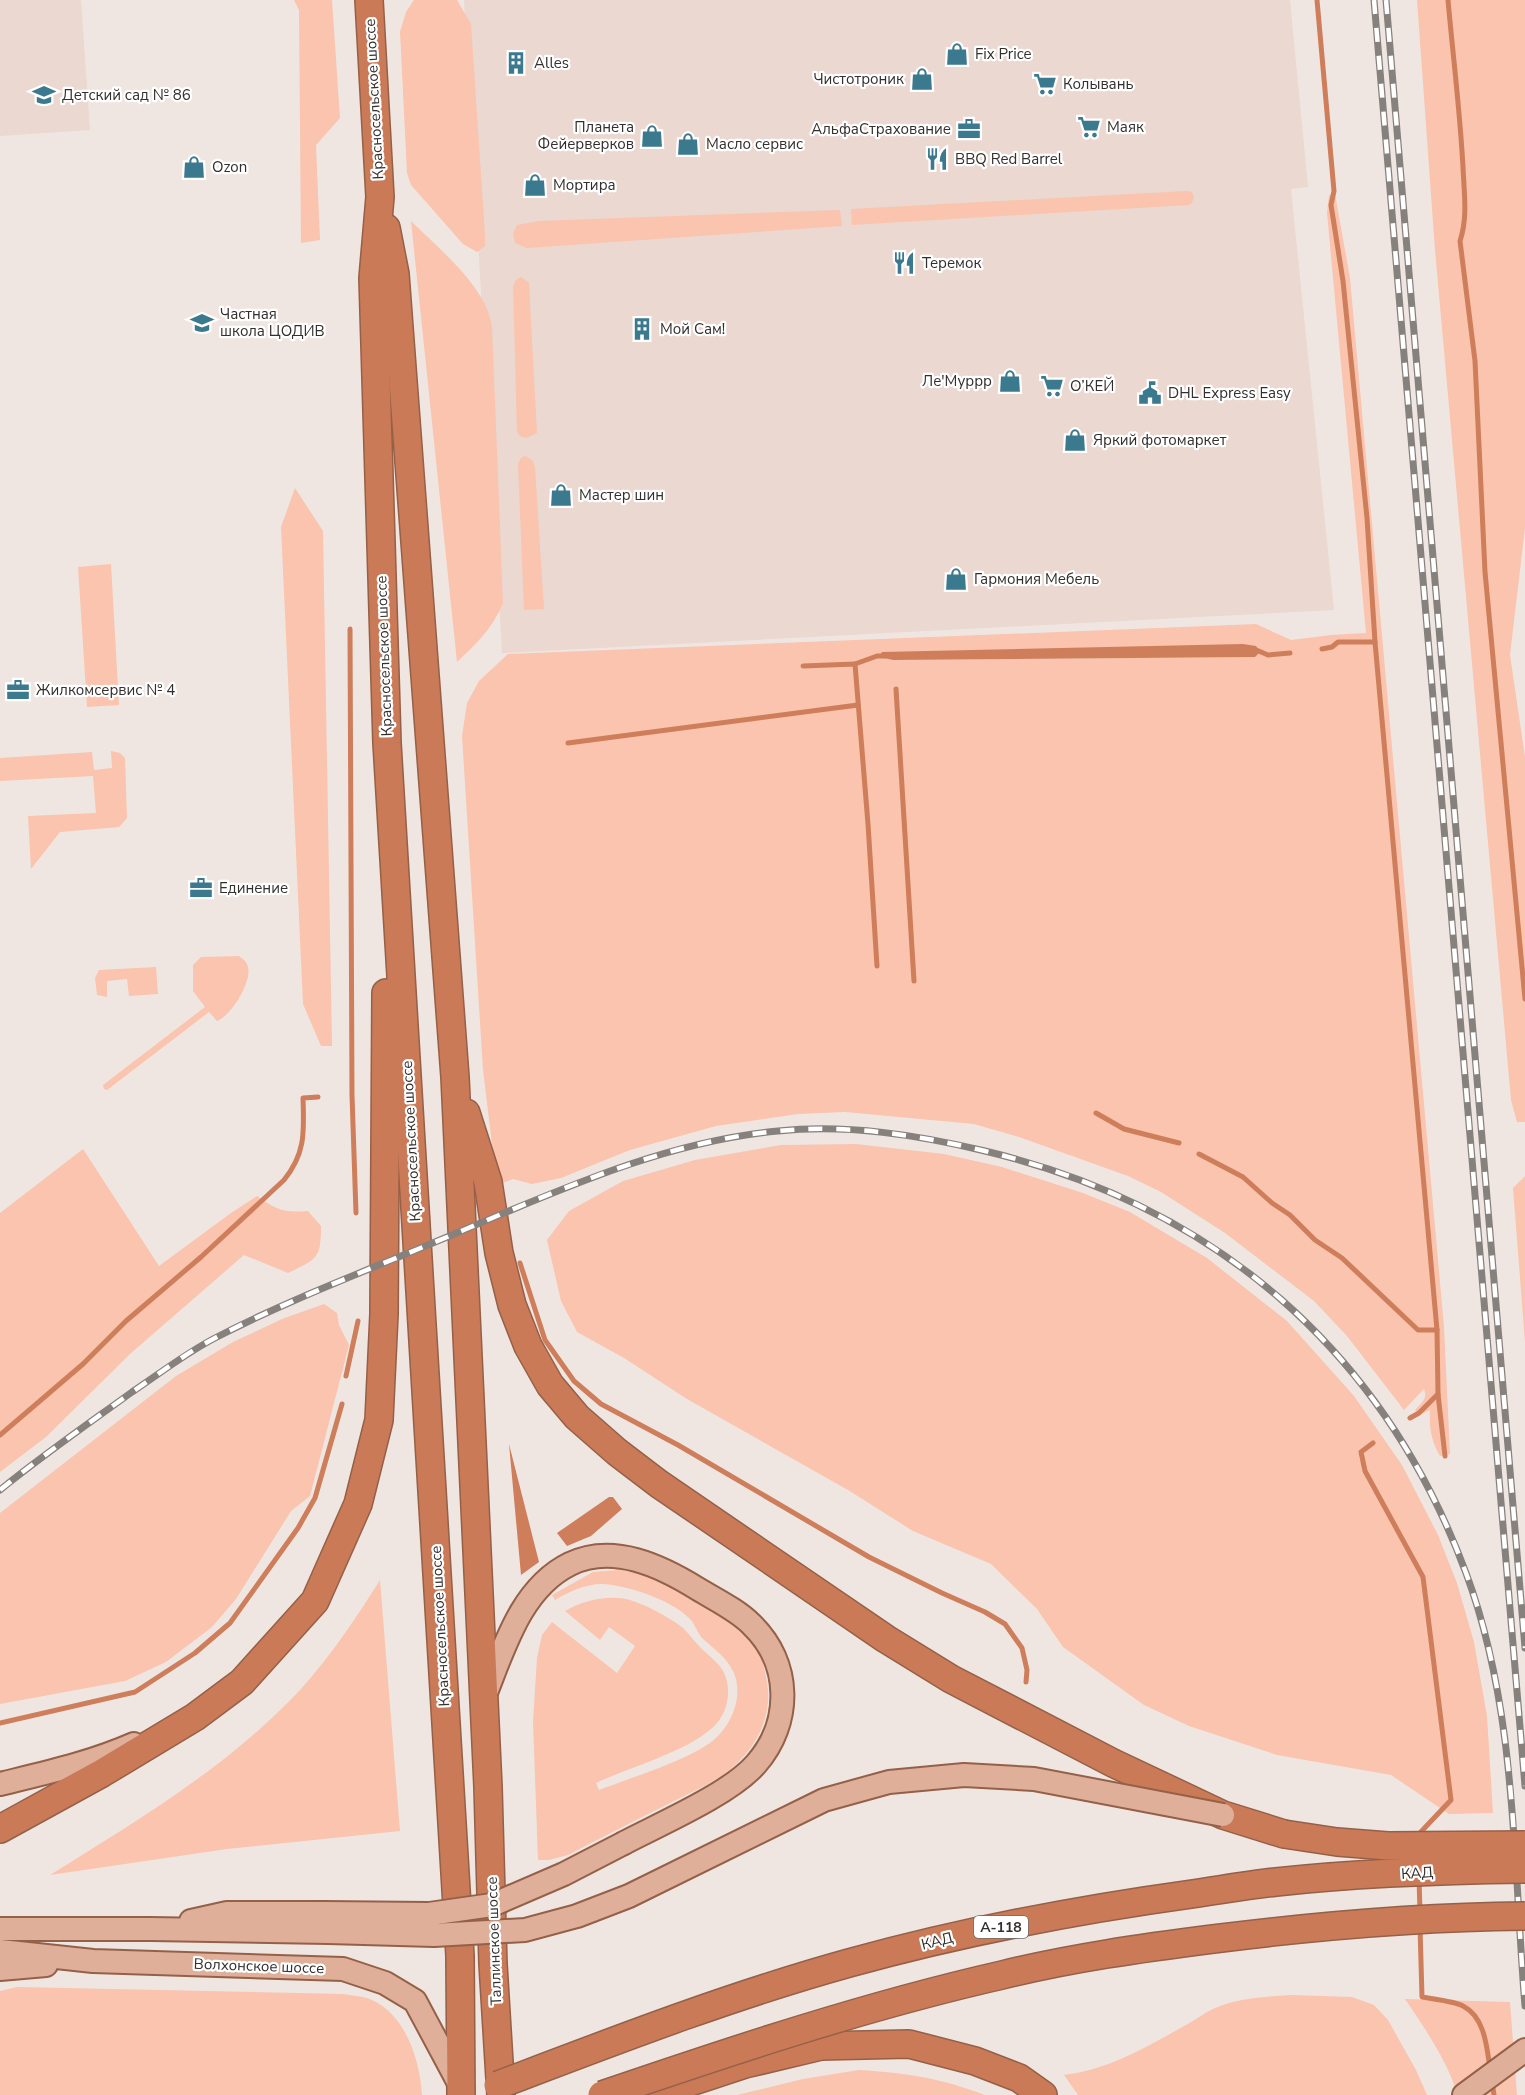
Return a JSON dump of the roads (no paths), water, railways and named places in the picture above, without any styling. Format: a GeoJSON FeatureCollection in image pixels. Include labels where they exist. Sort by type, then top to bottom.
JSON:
{"type":"FeatureCollection","features":[{"type":"Feature","properties":{"kind":"highway","name":"Красносельское шоссе"},"geometry":{"type":"LineString","coordinates":[[369,0],[380,197],[395,274],[455,1077],[488,1787]]}},
{"type":"Feature","properties":{"kind":"highway","name":"Красносельское шоссе"},"geometry":{"type":"LineString","coordinates":[[380,197],[373,278],[387,743],[460,1956],[466,2092]]}},
{"type":"Feature","properties":{"kind":"highway"},"geometry":{"type":"LineString","coordinates":[[3,1827],[102,1773],[195,1717],[242,1682],[315,1601],[358,1504],[379,1420],[384,1302],[387,743]]}},
{"type":"Feature","properties":{"kind":"highway"},"geometry":{"type":"LineString","coordinates":[[455,1077],[488,1182],[499,1254],[512,1305],[528,1346],[550,1385],[577,1417],[659,1484],[886,1639],[951,1679],[1113,1763],[1223,1815],[1284,1834],[1336,1842],[1388,1846],[1525,1845]]}},
{"type":"Feature","properties":{"kind":"highway","name":"Таллинское шоссе"},"geometry":{"type":"LineString","coordinates":[[488,1787],[501,2095]]}},
{"type":"Feature","properties":{"kind":"highway","name":"КАД"},"geometry":{"type":"LineString","coordinates":[[466,2092],[741,1996],[848,1964],[962,1935],[1105,1906],[1276,1882],[1459,1870],[1525,1869]]}},
{"type":"Feature","properties":{"kind":"highway"},"geometry":{"type":"LineString","coordinates":[[602,2095],[750,2044],[879,2006],[1026,1970],[1128,1950],[1296,1929],[1463,1917],[1525,1916]]}},
{"type":"Feature","properties":{"kind":"highway"},"geometry":{"type":"LineString","coordinates":[[651,2095],[745,2064],[821,2046],[909,2044],[975,2061],[1019,2078],[1043,2095]]}},
{"type":"Feature","properties":{"kind":"main road"},"geometry":{"type":"LineString","coordinates":[[0,1929],[152,1929],[326,1923],[429,1914],[492,1905],[564,1874],[700,1803],[731,1784],[755,1765],[774,1740],[783,1711],[781,1675],[769,1647],[751,1624],[688,1583],[632,1558],[604,1556],[571,1564],[542,1583],[520,1615],[484,1697]]}},
{"type":"Feature","properties":{"kind":"main road"},"geometry":{"type":"LineString","coordinates":[[0,1784],[116,1752],[195,1717]]}},
{"type":"Feature","properties":{"kind":"main road"},"geometry":{"type":"LineString","coordinates":[[326,1923],[434,1935],[525,1930],[577,1916],[629,1896],[824,1800],[889,1782],[964,1775],[1034,1779],[1223,1815]]}},
{"type":"Feature","properties":{"kind":"main road","name":"Волхонское шоссе"},"geometry":{"type":"LineString","coordinates":[[0,1951],[93,1961],[343,1969],[385,1983],[415,2001],[466,2092]]}},
{"type":"Feature","properties":{"kind":"main road"},"geometry":{"type":"LineString","coordinates":[[0,1969],[93,1961]]}},
{"type":"Feature","properties":{"kind":"main road"},"geometry":{"type":"LineString","coordinates":[[1464,2095],[1525,2050]]}},
{"type":"Feature","properties":{"kind":"waterway"},"geometry":{"type":"LineString","coordinates":[[1317,0],[1334,191],[1331,205],[1343,281],[1367,518],[1375,642],[1437,1330],[1438,1394],[1419,1413],[1410,1418]]}},
{"type":"Feature","properties":{"kind":"waterway"},"geometry":{"type":"LineString","coordinates":[[1448,0],[1462,146],[1465,214],[1460,241],[1475,361],[1485,572],[1525,999]]}},
{"type":"Feature","properties":{"kind":"waterway"},"geometry":{"type":"LineString","coordinates":[[350,629],[352,1095],[356,1213]]}},
{"type":"Feature","properties":{"kind":"waterway"},"geometry":{"type":"LineString","coordinates":[[1322,649],[1332,647],[1338,642],[1375,642]]}},
{"type":"Feature","properties":{"kind":"waterway"},"geometry":{"type":"LineString","coordinates":[[1254,649],[1268,655],[1290,653]]}},
{"type":"Feature","properties":{"kind":"waterway"},"geometry":{"type":"LineString","coordinates":[[855,664],[877,656],[885,656]]}},
{"type":"Feature","properties":{"kind":"waterway"},"geometry":{"type":"LineString","coordinates":[[803,666],[855,664],[877,966]]}},
{"type":"Feature","properties":{"kind":"waterway"},"geometry":{"type":"LineString","coordinates":[[896,689],[914,981]]}},
{"type":"Feature","properties":{"kind":"waterway"},"geometry":{"type":"LineString","coordinates":[[568,743],[858,705]]}},
{"type":"Feature","properties":{"kind":"waterway"},"geometry":{"type":"LineString","coordinates":[[0,1435],[83,1364],[126,1321],[201,1257],[284,1180],[300,1151],[303,1131],[303,1098],[318,1097]]}},
{"type":"Feature","properties":{"kind":"waterway"},"geometry":{"type":"LineString","coordinates":[[1096,1113],[1124,1129],[1179,1143]]}},
{"type":"Feature","properties":{"kind":"waterway"},"geometry":{"type":"LineString","coordinates":[[1199,1154],[1243,1177],[1272,1203],[1290,1215],[1315,1240],[1342,1258],[1418,1330],[1437,1330]]}},
{"type":"Feature","properties":{"kind":"waterway"},"geometry":{"type":"LineString","coordinates":[[520,1263],[545,1340],[574,1381],[601,1404],[678,1445],[869,1557],[985,1612],[1005,1624],[1022,1648],[1027,1670],[1026,1682]]}},
{"type":"Feature","properties":{"kind":"waterway"},"geometry":{"type":"LineString","coordinates":[[346,1376],[358,1321]]}},
{"type":"Feature","properties":{"kind":"waterway"},"geometry":{"type":"LineString","coordinates":[[1438,1394],[1445,1456]]}},
{"type":"Feature","properties":{"kind":"waterway"},"geometry":{"type":"LineString","coordinates":[[0,1723],[135,1692],[195,1653],[230,1623],[298,1528],[315,1498],[342,1404]]}},
{"type":"Feature","properties":{"kind":"waterway"},"geometry":{"type":"LineString","coordinates":[[1373,1443],[1361,1452],[1365,1471],[1423,1577],[1451,1800],[1417,1836]]}},
{"type":"Feature","properties":{"kind":"waterway"},"geometry":{"type":"LineString","coordinates":[[1419,1879],[1420,1911]]}},
{"type":"Feature","properties":{"kind":"waterway"},"geometry":{"type":"LineString","coordinates":[[1420,1927],[1422,1997],[1454,2003],[1470,2011],[1484,2034],[1490,2069]]}},
{"type":"Feature","properties":{"kind":"waterway"},"geometry":{"type":"LineString","coordinates":[[1492,2081],[1494,2095]]}},
{"type":"Feature","properties":{"kind":"railway"},"geometry":{"type":"LineString","coordinates":[[1374,0],[1525,1786]]}},
{"type":"Feature","properties":{"kind":"railway"},"geometry":{"type":"LineString","coordinates":[[1386,0],[1525,1648]]}},
{"type":"Feature","properties":{"kind":"railway"},"geometry":{"type":"LineString","coordinates":[[0,1490],[132,1392],[215,1338],[308,1295],[542,1197],[658,1155],[737,1136],[804,1129],[857,1130],[960,1145],[1068,1176],[1146,1209],[1216,1250],[1281,1299],[1338,1356],[1388,1421],[1431,1493],[1466,1573],[1483,1625],[1495,1678],[1510,1787],[1525,2006]]}},
{"type":"Feature","properties":{"kind":"place","name":"Fix Price"},"geometry":{"type":"Point","coordinates":[957,54]}},
{"type":"Feature","properties":{"kind":"place","name":"Alles"},"geometry":{"type":"Point","coordinates":[516,63]}},
{"type":"Feature","properties":{"kind":"place","name":"Чистотроник"},"geometry":{"type":"Point","coordinates":[922,79]}},
{"type":"Feature","properties":{"kind":"place","name":"Колывань"},"geometry":{"type":"Point","coordinates":[1045,84]}},
{"type":"Feature","properties":{"kind":"place","name":"Детский сад № 86"},"geometry":{"type":"Point","coordinates":[44,95]}},
{"type":"Feature","properties":{"kind":"place","name":"Маяк"},"geometry":{"type":"Point","coordinates":[1089,127]}},
{"type":"Feature","properties":{"kind":"place","name":"АльфаСтрахование"},"geometry":{"type":"Point","coordinates":[969,129]}},
{"type":"Feature","properties":{"kind":"place","name":"Планета Фейерверков"},"geometry":{"type":"Point","coordinates":[652,136]}},
{"type":"Feature","properties":{"kind":"place","name":"Масло сервис"},"geometry":{"type":"Point","coordinates":[688,144]}},
{"type":"Feature","properties":{"kind":"place","name":"BBQ Red Barrel"},"geometry":{"type":"Point","coordinates":[937,159]}},
{"type":"Feature","properties":{"kind":"place","name":"Ozon"},"geometry":{"type":"Point","coordinates":[194,167]}},
{"type":"Feature","properties":{"kind":"place","name":"Мортира"},"geometry":{"type":"Point","coordinates":[535,185]}},
{"type":"Feature","properties":{"kind":"place","name":"Теремок"},"geometry":{"type":"Point","coordinates":[904,263]}},
{"type":"Feature","properties":{"kind":"place","name":"Частная школа ЦОДИВ"},"geometry":{"type":"Point","coordinates":[202,323]}},
{"type":"Feature","properties":{"kind":"place","name":"Мой Сам!"},"geometry":{"type":"Point","coordinates":[642,329]}},
{"type":"Feature","properties":{"kind":"place","name":"Ле'Муррр"},"geometry":{"type":"Point","coordinates":[1010,381]}},
{"type":"Feature","properties":{"kind":"place","name":"О’КЕЙ"},"geometry":{"type":"Point","coordinates":[1052,386]}},
{"type":"Feature","properties":{"kind":"place","name":"DHL Express Easy"},"geometry":{"type":"Point","coordinates":[1150,393]}},
{"type":"Feature","properties":{"kind":"place","name":"Яркий фотомаркет"},"geometry":{"type":"Point","coordinates":[1075,440]}},
{"type":"Feature","properties":{"kind":"place","name":"Мастер шин"},"geometry":{"type":"Point","coordinates":[561,495]}},
{"type":"Feature","properties":{"kind":"place","name":"Гармония Мебель"},"geometry":{"type":"Point","coordinates":[956,579]}},
{"type":"Feature","properties":{"kind":"place","name":"Жилкомсервис № 4"},"geometry":{"type":"Point","coordinates":[18,690]}},
{"type":"Feature","properties":{"kind":"place","name":"Единение"},"geometry":{"type":"Point","coordinates":[201,888]}}]}
